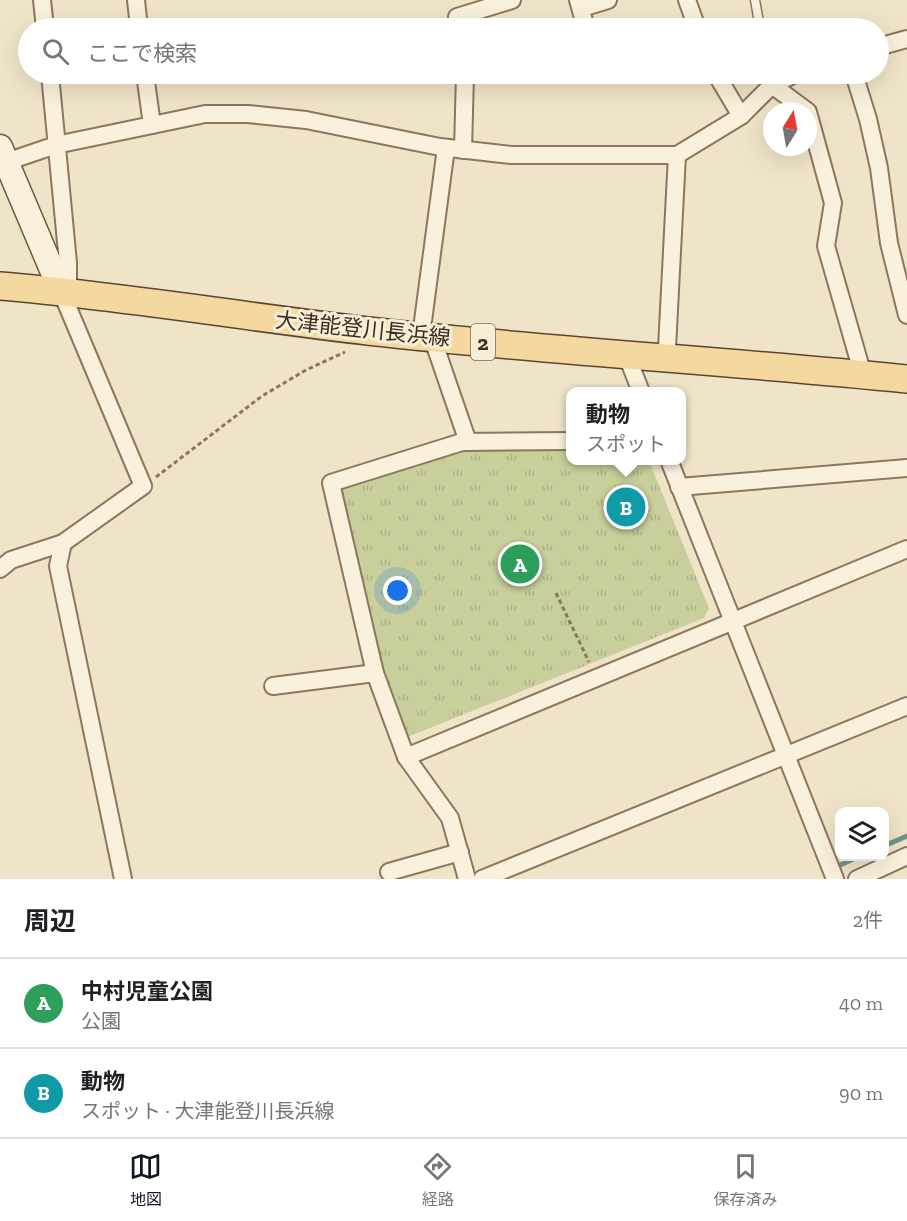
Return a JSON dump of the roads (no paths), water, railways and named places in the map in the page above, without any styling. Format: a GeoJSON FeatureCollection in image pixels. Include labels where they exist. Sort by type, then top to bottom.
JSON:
{"type":"FeatureCollection","features":[{"type":"Feature","properties":{"kind":"main road","name":"大津能登川長浜線"},"geometry":{"type":"LineString","coordinates":[[0,286],[61,291],[368,331],[627,357],[907,379]]}},
{"type":"Feature","properties":{"kind":"street"},"geometry":{"type":"LineString","coordinates":[[42,0],[44,18]]}},
{"type":"Feature","properties":{"kind":"street"},"geometry":{"type":"LineString","coordinates":[[136,0],[138,18]]}},
{"type":"Feature","properties":{"kind":"street"},"geometry":{"type":"LineString","coordinates":[[457,18],[512,0]]}},
{"type":"Feature","properties":{"kind":"street"},"geometry":{"type":"LineString","coordinates":[[580,4],[608,0]]}},
{"type":"Feature","properties":{"kind":"street"},"geometry":{"type":"LineString","coordinates":[[687,0],[693,18]]}},
{"type":"Feature","properties":{"kind":"street"},"geometry":{"type":"LineString","coordinates":[[889,44],[907,39]]}},
{"type":"Feature","properties":{"kind":"street"},"geometry":{"type":"LineString","coordinates":[[51,84],[68,263],[68,280],[61,291]]}},
{"type":"Feature","properties":{"kind":"street"},"geometry":{"type":"LineString","coordinates":[[146,84],[152,125]]}},
{"type":"Feature","properties":{"kind":"street"},"geometry":{"type":"LineString","coordinates":[[463,150],[465,84]]}},
{"type":"Feature","properties":{"kind":"street"},"geometry":{"type":"LineString","coordinates":[[722,84],[741,116]]}},
{"type":"Feature","properties":{"kind":"street"},"geometry":{"type":"LineString","coordinates":[[0,568],[11,560],[63,543],[143,486],[3,155],[205,114],[249,114],[306,120],[446,148],[511,156],[677,155],[741,116],[767,84]]}},
{"type":"Feature","properties":{"kind":"street"},"geometry":{"type":"LineString","coordinates":[[777,84],[797,102]]}},
{"type":"Feature","properties":{"kind":"street"},"geometry":{"type":"LineString","coordinates":[[857,84],[879,168],[889,243],[907,315]]}},
{"type":"Feature","properties":{"kind":"street"},"geometry":{"type":"LineString","coordinates":[[817,146],[833,203],[826,246],[863,375]]}},
{"type":"Feature","properties":{"kind":"street"},"geometry":{"type":"LineString","coordinates":[[446,148],[427,336],[468,442]]}},
{"type":"Feature","properties":{"kind":"street"},"geometry":{"type":"LineString","coordinates":[[667,348],[677,155]]}},
{"type":"Feature","properties":{"kind":"street"},"geometry":{"type":"LineString","coordinates":[[627,357],[639,387]]}},
{"type":"Feature","properties":{"kind":"street"},"geometry":{"type":"LineString","coordinates":[[467,879],[450,818],[406,757],[375,673],[331,483],[468,442],[566,441]]}},
{"type":"Feature","properties":{"kind":"street"},"geometry":{"type":"LineString","coordinates":[[671,465],[834,879]]}},
{"type":"Feature","properties":{"kind":"street"},"geometry":{"type":"LineString","coordinates":[[680,488],[907,468]]}},
{"type":"Feature","properties":{"kind":"street"},"geometry":{"type":"LineString","coordinates":[[63,543],[58,566],[123,879]]}},
{"type":"Feature","properties":{"kind":"street"},"geometry":{"type":"LineString","coordinates":[[406,757],[907,549]]}},
{"type":"Feature","properties":{"kind":"street"},"geometry":{"type":"LineString","coordinates":[[273,686],[375,673]]}},
{"type":"Feature","properties":{"kind":"street"},"geometry":{"type":"LineString","coordinates":[[482,879],[907,706]]}},
{"type":"Feature","properties":{"kind":"street"},"geometry":{"type":"LineString","coordinates":[[390,872],[460,852]]}},
{"type":"Feature","properties":{"kind":"street"},"geometry":{"type":"LineString","coordinates":[[857,879],[907,856]]}},
{"type":"Feature","properties":{"kind":"lane"},"geometry":{"type":"LineString","coordinates":[[755,0],[758,18]]}},
{"type":"Feature","properties":{"kind":"waterway"},"geometry":{"type":"LineString","coordinates":[[889,844],[907,836]]}},
{"type":"Feature","properties":{"kind":"waterway"},"geometry":{"type":"LineString","coordinates":[[840,865],[849,861]]}},
{"type":"Feature","properties":{"kind":"place","name":"動物"},"geometry":{"type":"Point","coordinates":[626,507]}},
{"type":"Feature","properties":{"kind":"place","name":"中村児童公園"},"geometry":{"type":"Point","coordinates":[520,564]}}]}
